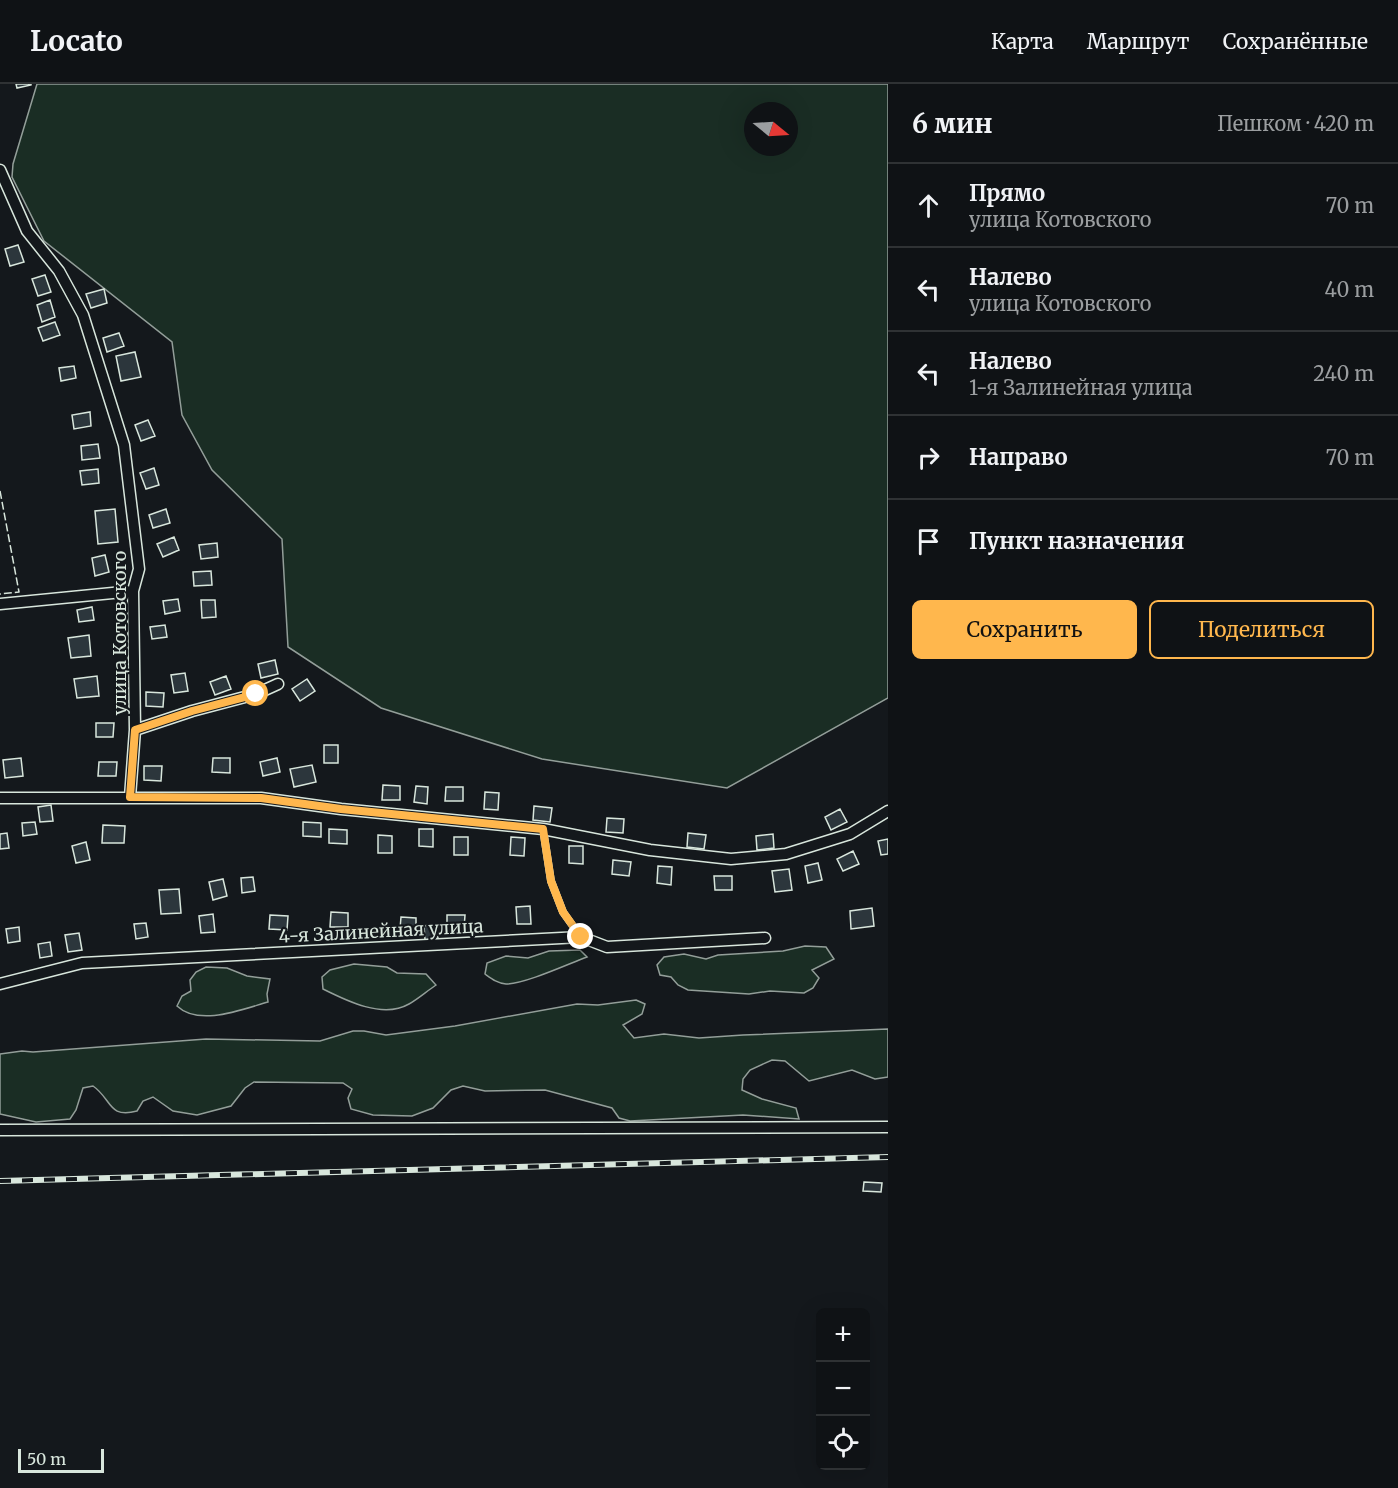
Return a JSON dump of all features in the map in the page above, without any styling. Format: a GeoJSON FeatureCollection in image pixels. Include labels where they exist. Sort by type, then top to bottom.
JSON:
{"type":"FeatureCollection","features":[{"type":"Feature","properties":{"kind":"street","name":"улица Котовского"},"geometry":{"type":"LineString","coordinates":[[0,170],[27,231],[59,271],[83,315],[124,445],[139,569],[133,591],[135,730],[130,797]]}},
{"type":"Feature","properties":{"kind":"street"},"geometry":{"type":"LineString","coordinates":[[0,604],[133,591]]}},
{"type":"Feature","properties":{"kind":"street","name":"улица Котовского"},"geometry":{"type":"LineString","coordinates":[[135,730],[192,711],[256,694],[278,684]]}},
{"type":"Feature","properties":{"kind":"street"},"geometry":{"type":"LineString","coordinates":[[0,798],[261,798],[341,809],[543,829],[650,850],[731,859],[786,854],[850,834],[888,811]]}},
{"type":"Feature","properties":{"kind":"street","name":"4-я Залинейная улица"},"geometry":{"type":"LineString","coordinates":[[0,984],[82,963],[581,937],[607,947],[765,938]]}},
{"type":"Feature","properties":{"kind":"street"},"geometry":{"type":"LineString","coordinates":[[0,1130],[888,1127]]}},
{"type":"Feature","properties":{"kind":"lane"},"geometry":{"type":"LineString","coordinates":[[543,829],[551,881],[563,912],[581,937]]}},
{"type":"Feature","properties":{"kind":"green space"},"geometry":{"type":"Polygon","coordinates":[[[37,84],[888,84],[888,698],[727,788],[542,759],[381,708],[288,647],[282,539],[212,470],[182,415],[172,342],[44,241],[12,177],[13,164],[37,84]]]}},
{"type":"Feature","properties":{"kind":"green space"},"geometry":{"type":"Polygon","coordinates":[[[805,946],[826,947],[834,959],[812,970],[819,978],[813,988],[804,993],[770,991],[749,994],[688,990],[678,985],[671,977],[660,975],[657,965],[664,957],[684,954],[706,959],[718,955],[783,951],[805,946]]]}},
{"type":"Feature","properties":{"kind":"green space"},"geometry":{"type":"Polygon","coordinates":[[[580,950],[587,957],[524,981],[506,984],[485,974],[487,963],[506,956],[528,958],[549,951],[580,950]]]}},
{"type":"Feature","properties":{"kind":"green space"},"geometry":{"type":"Polygon","coordinates":[[[354,964],[387,967],[397,973],[426,974],[436,985],[409,1004],[388,1010],[365,1007],[323,989],[322,977],[330,970],[354,964]]]}},
{"type":"Feature","properties":{"kind":"green space"},"geometry":{"type":"Polygon","coordinates":[[[206,967],[227,968],[247,976],[270,979],[268,1002],[234,1012],[209,1016],[186,1012],[177,1006],[182,996],[191,991],[190,980],[196,972],[206,967]]]}},
{"type":"Feature","properties":{"kind":"green space"},"geometry":{"type":"Polygon","coordinates":[[[636,1000],[645,1004],[642,1014],[623,1025],[634,1038],[664,1034],[699,1038],[888,1029],[888,1077],[875,1079],[852,1070],[809,1081],[785,1061],[772,1060],[750,1070],[743,1079],[742,1090],[762,1099],[796,1108],[799,1119],[743,1115],[630,1121],[619,1118],[612,1108],[545,1090],[485,1091],[463,1086],[451,1090],[433,1108],[412,1116],[373,1115],[351,1109],[348,1098],[352,1089],[343,1083],[254,1082],[245,1088],[231,1106],[197,1115],[173,1111],[153,1097],[143,1101],[137,1111],[121,1112],[115,1110],[93,1086],[83,1088],[76,1110],[70,1119],[36,1122],[0,1114],[0,1054],[206,1039],[320,1041],[353,1031],[386,1035],[455,1026],[577,1004],[598,1005],[636,1000]]]}},
{"type":"Feature","properties":{"kind":"building"},"geometry":{"type":"Polygon","coordinates":[[[16,84],[31,84],[31,85],[17,88],[16,84]]]}},
{"type":"Feature","properties":{"kind":"building"},"geometry":{"type":"Polygon","coordinates":[[[18,245],[24,262],[10,266],[5,249],[18,245]]]}},
{"type":"Feature","properties":{"kind":"building"},"geometry":{"type":"Polygon","coordinates":[[[45,275],[51,292],[38,296],[32,279],[45,275]]]}},
{"type":"Feature","properties":{"kind":"building"},"geometry":{"type":"Polygon","coordinates":[[[104,289],[107,303],[91,308],[86,294],[104,289]]]}},
{"type":"Feature","properties":{"kind":"building"},"geometry":{"type":"Polygon","coordinates":[[[50,300],[55,317],[42,322],[37,305],[50,300]]]}},
{"type":"Feature","properties":{"kind":"building"},"geometry":{"type":"Polygon","coordinates":[[[55,322],[60,335],[43,341],[38,328],[55,322]]]}},
{"type":"Feature","properties":{"kind":"building"},"geometry":{"type":"Polygon","coordinates":[[[119,333],[124,346],[107,352],[103,338],[119,333]]]}},
{"type":"Feature","properties":{"kind":"building"},"geometry":{"type":"Polygon","coordinates":[[[135,352],[141,377],[121,381],[116,356],[135,352]]]}},
{"type":"Feature","properties":{"kind":"building"},"geometry":{"type":"Polygon","coordinates":[[[74,366],[76,378],[61,381],[59,368],[74,366]]]}},
{"type":"Feature","properties":{"kind":"building"},"geometry":{"type":"Polygon","coordinates":[[[90,412],[91,426],[74,429],[72,415],[90,412]]]}},
{"type":"Feature","properties":{"kind":"building"},"geometry":{"type":"Polygon","coordinates":[[[148,420],[155,436],[141,441],[135,425],[148,420]]]}},
{"type":"Feature","properties":{"kind":"building"},"geometry":{"type":"Polygon","coordinates":[[[98,444],[100,458],[82,460],[81,446],[98,444]]]}},
{"type":"Feature","properties":{"kind":"building"},"geometry":{"type":"Polygon","coordinates":[[[154,468],[159,485],[146,489],[140,473],[154,468]]]}},
{"type":"Feature","properties":{"kind":"building"},"geometry":{"type":"Polygon","coordinates":[[[98,469],[99,483],[82,485],[80,471],[98,469]]]}},
{"type":"Feature","properties":{"kind":"building"},"geometry":{"type":"Polygon","coordinates":[[[115,509],[118,542],[98,544],[95,511],[115,509]]]}},
{"type":"Feature","properties":{"kind":"building"},"geometry":{"type":"Polygon","coordinates":[[[166,509],[170,523],[153,528],[149,515],[166,509]]]}},
{"type":"Feature","properties":{"kind":"building"},"geometry":{"type":"Polygon","coordinates":[[[174,537],[179,550],[163,557],[157,544],[174,537]]]}},
{"type":"Feature","properties":{"kind":"building"},"geometry":{"type":"Polygon","coordinates":[[[217,543],[218,557],[201,559],[199,545],[217,543]]]}},
{"type":"Feature","properties":{"kind":"building"},"geometry":{"type":"Polygon","coordinates":[[[105,555],[109,572],[95,576],[92,558],[105,555]]]}},
{"type":"Feature","properties":{"kind":"building"},"geometry":{"type":"Polygon","coordinates":[[[211,571],[212,585],[194,586],[193,572],[211,571]]]}},
{"type":"Feature","properties":{"kind":"building"},"geometry":{"type":"Polygon","coordinates":[[[178,599],[180,611],[165,614],[163,601],[178,599]]]}},
{"type":"Feature","properties":{"kind":"building"},"geometry":{"type":"Polygon","coordinates":[[[201,600],[215,600],[216,617],[202,618],[201,600]]]}},
{"type":"Feature","properties":{"kind":"building"},"geometry":{"type":"Polygon","coordinates":[[[92,607],[94,620],[79,622],[77,610],[92,607]]]}},
{"type":"Feature","properties":{"kind":"building"},"geometry":{"type":"Polygon","coordinates":[[[165,625],[167,637],[152,639],[150,627],[165,625]]]}},
{"type":"Feature","properties":{"kind":"building"},"geometry":{"type":"Polygon","coordinates":[[[89,635],[91,656],[71,658],[68,638],[89,635]]]}},
{"type":"Feature","properties":{"kind":"building"},"geometry":{"type":"Polygon","coordinates":[[[275,660],[278,674],[261,678],[258,664],[275,660]]]}},
{"type":"Feature","properties":{"kind":"building"},"geometry":{"type":"Polygon","coordinates":[[[185,673],[188,691],[174,693],[171,675],[185,673]]]}},
{"type":"Feature","properties":{"kind":"building"},"geometry":{"type":"Polygon","coordinates":[[[97,676],[99,696],[77,698],[74,679],[97,676]]]}},
{"type":"Feature","properties":{"kind":"building"},"geometry":{"type":"Polygon","coordinates":[[[226,676],[231,689],[215,695],[210,682],[226,676]]]}},
{"type":"Feature","properties":{"kind":"building"},"geometry":{"type":"Polygon","coordinates":[[[307,679],[315,691],[300,701],[292,689],[307,679]]]}},
{"type":"Feature","properties":{"kind":"building"},"geometry":{"type":"Polygon","coordinates":[[[146,692],[164,693],[163,707],[146,706],[146,692]]]}},
{"type":"Feature","properties":{"kind":"building"},"geometry":{"type":"Polygon","coordinates":[[[96,723],[114,723],[113,737],[96,737],[96,723]]]}},
{"type":"Feature","properties":{"kind":"building"},"geometry":{"type":"Polygon","coordinates":[[[324,745],[338,745],[338,763],[324,763],[324,745]]]}},
{"type":"Feature","properties":{"kind":"building"},"geometry":{"type":"Polygon","coordinates":[[[21,758],[23,776],[5,778],[3,760],[21,758]]]}},
{"type":"Feature","properties":{"kind":"building"},"geometry":{"type":"Polygon","coordinates":[[[213,758],[230,758],[230,773],[212,772],[213,758]]]}},
{"type":"Feature","properties":{"kind":"building"},"geometry":{"type":"Polygon","coordinates":[[[277,758],[280,772],[263,776],[260,762],[277,758]]]}},
{"type":"Feature","properties":{"kind":"building"},"geometry":{"type":"Polygon","coordinates":[[[99,762],[117,762],[116,776],[98,776],[99,762]]]}},
{"type":"Feature","properties":{"kind":"building"},"geometry":{"type":"Polygon","coordinates":[[[312,765],[316,782],[294,787],[290,769],[312,765]]]}},
{"type":"Feature","properties":{"kind":"building"},"geometry":{"type":"Polygon","coordinates":[[[144,766],[162,766],[161,781],[144,780],[144,766]]]}},
{"type":"Feature","properties":{"kind":"building"},"geometry":{"type":"Polygon","coordinates":[[[383,785],[400,786],[400,800],[382,800],[383,785]]]}},
{"type":"Feature","properties":{"kind":"building"},"geometry":{"type":"Polygon","coordinates":[[[416,786],[428,787],[427,804],[414,802],[416,786]]]}},
{"type":"Feature","properties":{"kind":"building"},"geometry":{"type":"Polygon","coordinates":[[[446,787],[463,787],[463,801],[445,801],[446,787]]]}},
{"type":"Feature","properties":{"kind":"building"},"geometry":{"type":"Polygon","coordinates":[[[485,792],[499,793],[498,810],[484,809],[485,792]]]}},
{"type":"Feature","properties":{"kind":"building"},"geometry":{"type":"Polygon","coordinates":[[[51,805],[53,821],[40,822],[38,807],[51,805]]]}},
{"type":"Feature","properties":{"kind":"building"},"geometry":{"type":"Polygon","coordinates":[[[534,806],[552,808],[550,822],[533,820],[534,806]]]}},
{"type":"Feature","properties":{"kind":"building"},"geometry":{"type":"Polygon","coordinates":[[[840,809],[847,822],[831,830],[825,817],[840,809]]]}},
{"type":"Feature","properties":{"kind":"building"},"geometry":{"type":"Polygon","coordinates":[[[607,818],[624,819],[623,833],[606,832],[607,818]]]}},
{"type":"Feature","properties":{"kind":"building"},"geometry":{"type":"Polygon","coordinates":[[[35,822],[37,834],[23,836],[22,823],[35,822]]]}},
{"type":"Feature","properties":{"kind":"building"},"geometry":{"type":"Polygon","coordinates":[[[303,822],[321,823],[321,837],[303,836],[303,822]]]}},
{"type":"Feature","properties":{"kind":"building"},"geometry":{"type":"Polygon","coordinates":[[[103,825],[125,826],[124,843],[102,843],[103,825]]]}},
{"type":"Feature","properties":{"kind":"building"},"geometry":{"type":"Polygon","coordinates":[[[329,829],[347,830],[347,844],[329,843],[329,829]]]}},
{"type":"Feature","properties":{"kind":"building"},"geometry":{"type":"Polygon","coordinates":[[[419,829],[433,829],[433,847],[419,846],[419,829]]]}},
{"type":"Feature","properties":{"kind":"building"},"geometry":{"type":"Polygon","coordinates":[[[7,833],[9,848],[0,849],[0,834],[7,833]]]}},
{"type":"Feature","properties":{"kind":"building"},"geometry":{"type":"Polygon","coordinates":[[[688,833],[706,835],[704,849],[687,847],[688,833]]]}},
{"type":"Feature","properties":{"kind":"building"},"geometry":{"type":"Polygon","coordinates":[[[773,834],[774,848],[757,850],[756,836],[773,834]]]}},
{"type":"Feature","properties":{"kind":"building"},"geometry":{"type":"Polygon","coordinates":[[[378,835],[392,836],[392,853],[378,853],[378,835]]]}},
{"type":"Feature","properties":{"kind":"building"},"geometry":{"type":"Polygon","coordinates":[[[454,837],[468,837],[468,855],[454,855],[454,837]]]}},
{"type":"Feature","properties":{"kind":"building"},"geometry":{"type":"Polygon","coordinates":[[[511,837],[525,838],[524,856],[510,855],[511,837]]]}},
{"type":"Feature","properties":{"kind":"building"},"geometry":{"type":"Polygon","coordinates":[[[888,839],[888,854],[881,855],[878,841],[888,839]]]}},
{"type":"Feature","properties":{"kind":"building"},"geometry":{"type":"Polygon","coordinates":[[[86,842],[90,860],[76,863],[72,846],[86,842]]]}},
{"type":"Feature","properties":{"kind":"building"},"geometry":{"type":"Polygon","coordinates":[[[569,846],[583,846],[583,864],[569,863],[569,846]]]}},
{"type":"Feature","properties":{"kind":"building"},"geometry":{"type":"Polygon","coordinates":[[[853,851],[859,864],[843,871],[837,859],[853,851]]]}},
{"type":"Feature","properties":{"kind":"building"},"geometry":{"type":"Polygon","coordinates":[[[613,860],[631,862],[629,876],[612,874],[613,860]]]}},
{"type":"Feature","properties":{"kind":"building"},"geometry":{"type":"Polygon","coordinates":[[[818,863],[822,880],[808,883],[805,866],[818,863]]]}},
{"type":"Feature","properties":{"kind":"building"},"geometry":{"type":"Polygon","coordinates":[[[658,866],[672,867],[671,885],[657,883],[658,866]]]}},
{"type":"Feature","properties":{"kind":"building"},"geometry":{"type":"Polygon","coordinates":[[[789,869],[792,890],[775,892],[772,871],[789,869]]]}},
{"type":"Feature","properties":{"kind":"building"},"geometry":{"type":"Polygon","coordinates":[[[714,876],[732,876],[732,890],[715,890],[714,876]]]}},
{"type":"Feature","properties":{"kind":"building"},"geometry":{"type":"Polygon","coordinates":[[[253,877],[255,891],[242,893],[241,878],[253,877]]]}},
{"type":"Feature","properties":{"kind":"building"},"geometry":{"type":"Polygon","coordinates":[[[223,879],[227,896],[213,900],[209,882],[223,879]]]}},
{"type":"Feature","properties":{"kind":"building"},"geometry":{"type":"Polygon","coordinates":[[[179,889],[181,913],[161,914],[159,890],[179,889]]]}},
{"type":"Feature","properties":{"kind":"building"},"geometry":{"type":"Polygon","coordinates":[[[530,906],[531,924],[517,924],[516,907],[530,906]]]}},
{"type":"Feature","properties":{"kind":"building"},"geometry":{"type":"Polygon","coordinates":[[[872,908],[874,926],[851,929],[850,911],[872,908]]]}},
{"type":"Feature","properties":{"kind":"building"},"geometry":{"type":"Polygon","coordinates":[[[331,912],[348,913],[348,927],[330,927],[331,912]]]}},
{"type":"Feature","properties":{"kind":"building"},"geometry":{"type":"Polygon","coordinates":[[[213,914],[215,932],[201,933],[199,916],[213,914]]]}},
{"type":"Feature","properties":{"kind":"building"},"geometry":{"type":"Polygon","coordinates":[[[270,915],[288,916],[287,930],[269,929],[270,915]]]}},
{"type":"Feature","properties":{"kind":"building"},"geometry":{"type":"Polygon","coordinates":[[[447,915],[465,915],[464,929],[447,929],[447,915]]]}},
{"type":"Feature","properties":{"kind":"building"},"geometry":{"type":"Polygon","coordinates":[[[401,917],[416,918],[416,930],[400,929],[401,917]]]}},
{"type":"Feature","properties":{"kind":"building"},"geometry":{"type":"Polygon","coordinates":[[[146,923],[148,937],[136,939],[134,924],[146,923]]]}},
{"type":"Feature","properties":{"kind":"building"},"geometry":{"type":"Polygon","coordinates":[[[436,924],[438,938],[425,940],[424,926],[436,924]]]}},
{"type":"Feature","properties":{"kind":"building"},"geometry":{"type":"Polygon","coordinates":[[[19,927],[20,941],[8,943],[6,929],[19,927]]]}},
{"type":"Feature","properties":{"kind":"building"},"geometry":{"type":"Polygon","coordinates":[[[79,933],[82,950],[68,952],[65,935],[79,933]]]}},
{"type":"Feature","properties":{"kind":"building"},"geometry":{"type":"Polygon","coordinates":[[[50,942],[52,956],[40,958],[38,944],[50,942]]]}},
{"type":"Feature","properties":{"kind":"building"},"geometry":{"type":"Polygon","coordinates":[[[864,1182],[882,1183],[881,1192],[863,1191],[864,1182]]]}},
{"type":"Feature","properties":{"kind":"railway"},"geometry":{"type":"LineString","coordinates":[[0,1181],[888,1157]]}},
{"type":"Feature","properties":{"kind":"fence"},"geometry":{"type":"LineString","coordinates":[[0,491],[19,592],[0,594]]}},
{"type":"Feature","properties":{"kind":"route"},"geometry":{"type":"LineString","coordinates":[[256,694],[192,711],[135,730],[130,797],[261,798],[341,809],[543,829],[551,881],[563,912],[581,937]]}}]}
